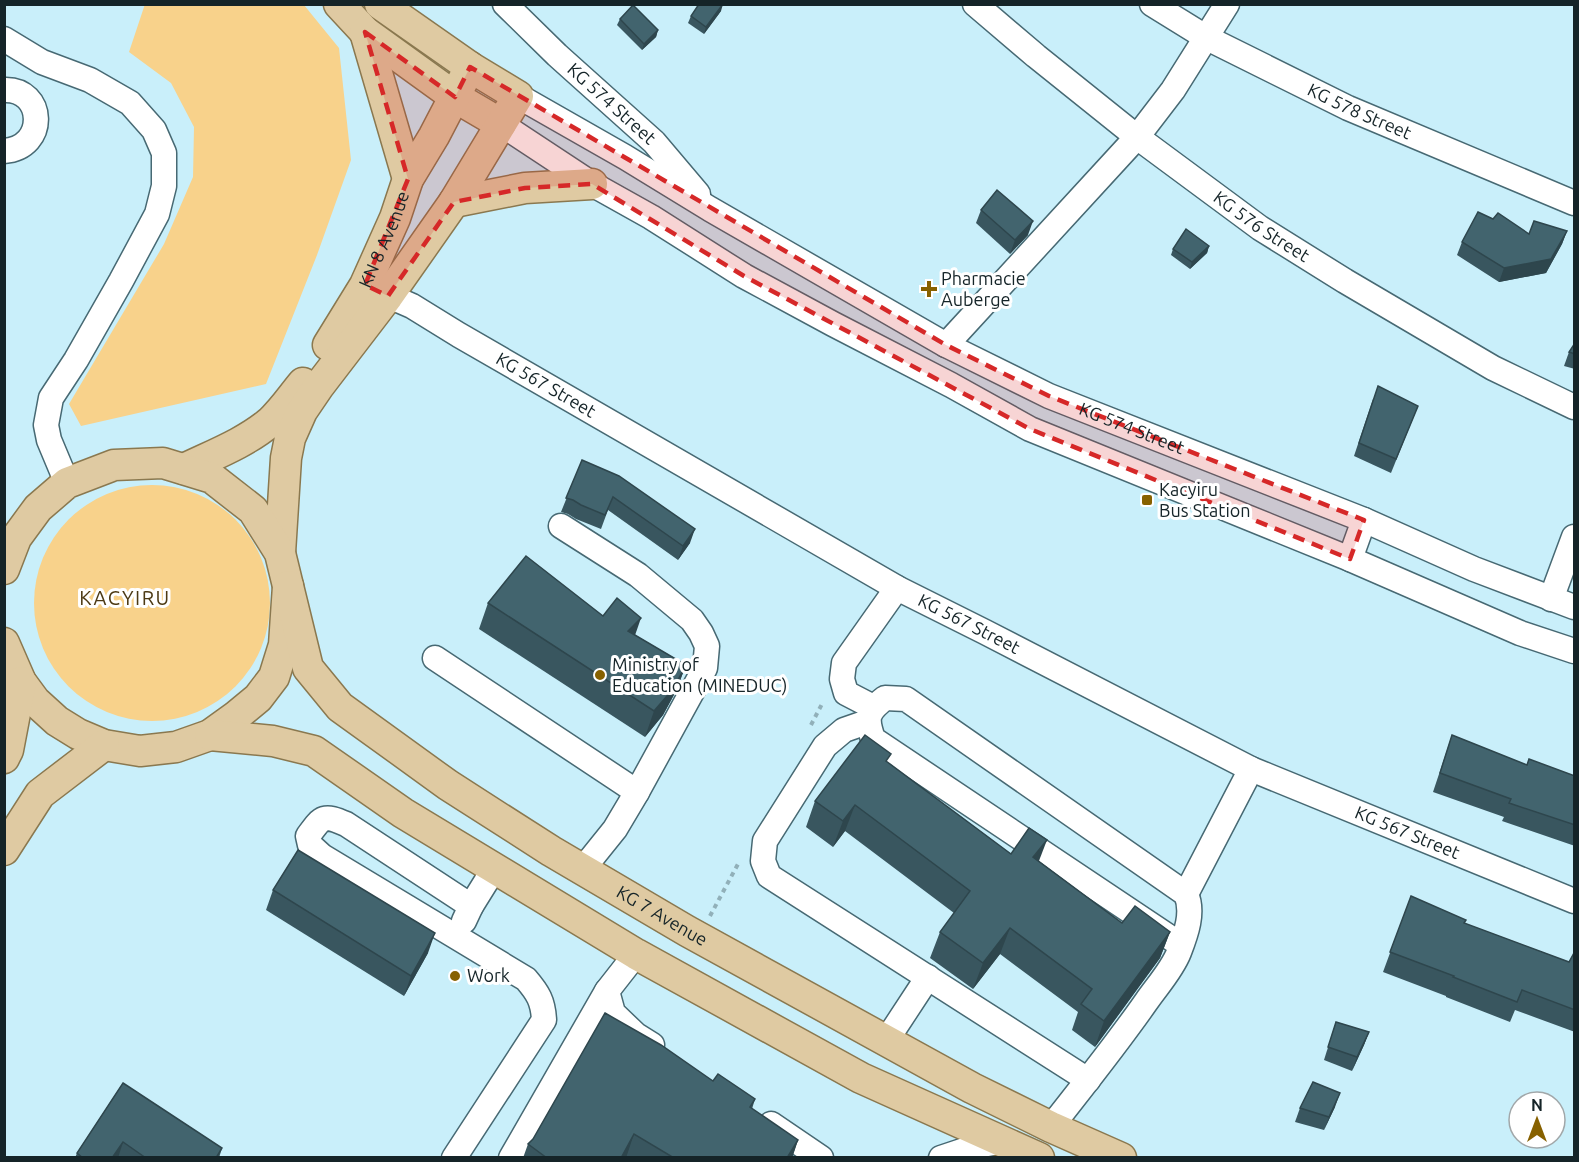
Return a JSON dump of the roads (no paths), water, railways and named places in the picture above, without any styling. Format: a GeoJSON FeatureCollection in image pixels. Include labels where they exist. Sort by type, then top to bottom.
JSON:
{"type":"FeatureCollection","features":[{"type":"Feature","properties":{"kind":"main road"},"geometry":{"type":"LineString","coordinates":[[339,4],[364,32],[455,97],[501,124]]}},
{"type":"Feature","properties":{"kind":"main road"},"geometry":{"type":"LineString","coordinates":[[280,553],[286,458],[290,438],[303,411],[376,290],[454,202],[518,96],[470,67],[380,4]]}},
{"type":"Feature","properties":{"kind":"main road"},"geometry":{"type":"LineString","coordinates":[[364,32],[408,179]]}},
{"type":"Feature","properties":{"kind":"main road","name":"KN 8 Avenue"},"geometry":{"type":"LineString","coordinates":[[184,470],[243,440],[268,423],[285,406],[376,290],[408,179],[470,67]]}},
{"type":"Feature","properties":{"kind":"main road"},"geometry":{"type":"LineString","coordinates":[[454,202],[525,188],[592,184]]}},
{"type":"Feature","properties":{"kind":"main road"},"geometry":{"type":"LineString","coordinates":[[4,569],[16,538],[38,508],[67,483],[114,465],[163,463],[212,478],[253,510],[280,553]]}},
{"type":"Feature","properties":{"kind":"main road","name":"KG 7 Avenue"},"geometry":{"type":"LineString","coordinates":[[280,553],[308,668],[340,707],[448,785],[582,870],[687,931],[972,1088],[1121,1158]]}},
{"type":"Feature","properties":{"kind":"main road"},"geometry":{"type":"LineString","coordinates":[[4,643],[21,682],[35,701],[57,721],[78,734],[104,745],[140,750],[176,747],[210,735],[258,698],[274,677],[284,645],[288,586]]}},
{"type":"Feature","properties":{"kind":"main road"},"geometry":{"type":"LineString","coordinates":[[4,758],[8,750],[21,682]]}},
{"type":"Feature","properties":{"kind":"main road"},"geometry":{"type":"LineString","coordinates":[[210,735],[273,741],[314,751],[403,813],[636,954],[861,1078],[1039,1158]]}},
{"type":"Feature","properties":{"kind":"main road"},"geometry":{"type":"LineString","coordinates":[[4,850],[40,794],[104,745]]}},
{"type":"Feature","properties":{"kind":"main road"},"geometry":{"type":"LineString","coordinates":[[958,1121],[972,1088]]}},
{"type":"Feature","properties":{"kind":"street","name":"KG 574 Street"},"geometry":{"type":"LineString","coordinates":[[505,4],[557,55],[654,142],[710,209]]}},
{"type":"Feature","properties":{"kind":"street","name":"KG 576 Street"},"geometry":{"type":"LineString","coordinates":[[975,4],[1137,137],[1260,228],[1493,368],[1575,407]]}},
{"type":"Feature","properties":{"kind":"street","name":"KG 578 Street"},"geometry":{"type":"LineString","coordinates":[[1152,4],[1207,38],[1348,108],[1575,203]]}},
{"type":"Feature","properties":{"kind":"street"},"geometry":{"type":"LineString","coordinates":[[946,345],[1137,137],[1173,90],[1227,4]]}},
{"type":"Feature","properties":{"kind":"street"},"geometry":{"type":"LineString","coordinates":[[4,39],[42,62],[90,80],[130,103],[154,130],[164,153],[164,186],[157,214],[122,281],[51,398],[46,425],[49,440],[67,483]]}},
{"type":"Feature","properties":{"kind":"street"},"geometry":{"type":"LineString","coordinates":[[4,151],[25,145],[32,137],[37,117],[34,107],[28,99],[14,92],[42,62]]}},
{"type":"Feature","properties":{"kind":"street","name":"KG 574 Street"},"geometry":{"type":"LineString","coordinates":[[518,96],[946,345],[1049,396],[1364,520],[1474,569],[1575,607]]}},
{"type":"Feature","properties":{"kind":"street"},"geometry":{"type":"LineString","coordinates":[[501,124],[592,184],[651,217],[744,276],[1030,429],[1350,560],[1520,633],[1575,651]]}},
{"type":"Feature","properties":{"kind":"street","name":"KG 567 Street"},"geometry":{"type":"LineString","coordinates":[[376,290],[412,306],[897,588],[1251,769],[1575,901]]}},
{"type":"Feature","properties":{"kind":"street"},"geometry":{"type":"LineString","coordinates":[[1030,429],[1049,396]]}},
{"type":"Feature","properties":{"kind":"street"},"geometry":{"type":"LineString","coordinates":[[1350,560],[1364,520]]}},
{"type":"Feature","properties":{"kind":"street"},"geometry":{"type":"LineString","coordinates":[[561,526],[638,576],[692,620],[707,646],[705,668],[637,792],[615,829],[582,870]]}},
{"type":"Feature","properties":{"kind":"street"},"geometry":{"type":"LineString","coordinates":[[1551,599],[1575,537]]}},
{"type":"Feature","properties":{"kind":"street"},"geometry":{"type":"LineString","coordinates":[[897,588],[844,663],[842,679],[846,693],[870,714],[873,739],[1181,945]]}},
{"type":"Feature","properties":{"kind":"street"},"geometry":{"type":"LineString","coordinates":[[435,658],[637,792]]}},
{"type":"Feature","properties":{"kind":"street"},"geometry":{"type":"LineString","coordinates":[[1051,1127],[1088,1080],[1117,1043],[1168,972],[1179,953],[1190,914],[1190,904],[1186,894],[906,699],[885,698],[870,714],[844,730],[825,746],[765,841],[763,861],[769,876],[1088,1080]]}},
{"type":"Feature","properties":{"kind":"street"},"geometry":{"type":"LineString","coordinates":[[1186,894],[1251,769]]}},
{"type":"Feature","properties":{"kind":"street"},"geometry":{"type":"LineString","coordinates":[[454,1158],[544,1020],[543,1007],[538,994],[526,978],[322,856],[310,845],[308,836],[320,821],[331,818],[346,824],[471,906]]}},
{"type":"Feature","properties":{"kind":"street"},"geometry":{"type":"LineString","coordinates":[[457,938],[471,906],[494,869]]}},
{"type":"Feature","properties":{"kind":"street"},"geometry":{"type":"LineString","coordinates":[[511,1158],[607,991],[636,954]]}},
{"type":"Feature","properties":{"kind":"street"},"geometry":{"type":"LineString","coordinates":[[886,1041],[927,977]]}},
{"type":"Feature","properties":{"kind":"street"},"geometry":{"type":"LineString","coordinates":[[607,991],[613,1013],[636,1035],[666,1054]]}},
{"type":"Feature","properties":{"kind":"street"},"geometry":{"type":"LineString","coordinates":[[753,1112],[821,1158]]}},
{"type":"Feature","properties":{"kind":"street"},"geometry":{"type":"LineString","coordinates":[[941,1158],[977,1146],[1004,1141]]}},
{"type":"Feature","properties":{"kind":"place","name":"Pharmacie Auberge"},"geometry":{"type":"Point","coordinates":[929,289]}},
{"type":"Feature","properties":{"kind":"place","name":"Kacyiru Bus Station"},"geometry":{"type":"Point","coordinates":[1147,500]}},
{"type":"Feature","properties":{"kind":"place","name":"Ministry of Education (MINEDUC)"},"geometry":{"type":"Point","coordinates":[600,675]}},
{"type":"Feature","properties":{"kind":"place","name":"Work"},"geometry":{"type":"Point","coordinates":[455,976]}},
{"type":"Feature","properties":{"kind":"district","name":"KACYIRU"},"geometry":{"type":"Point","coordinates":[125,598]}}]}
